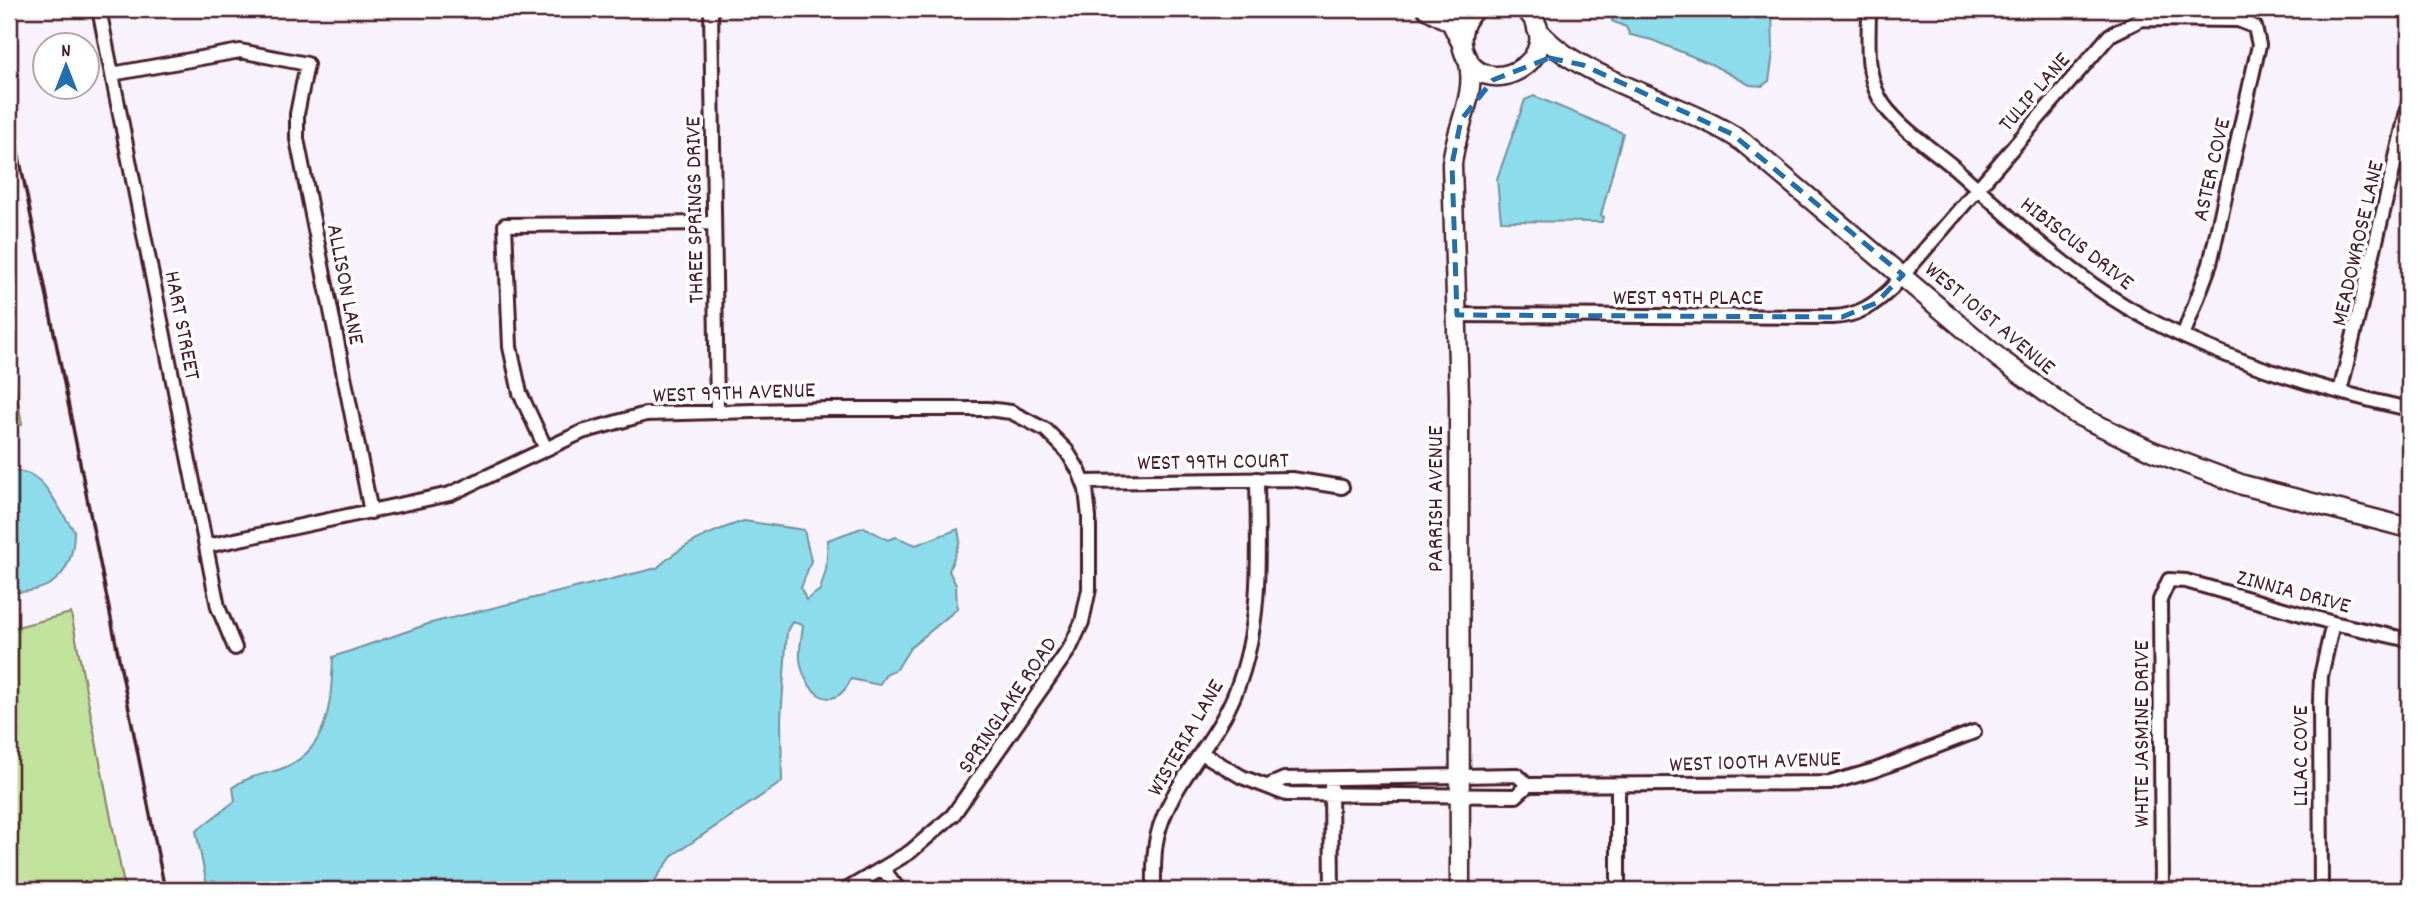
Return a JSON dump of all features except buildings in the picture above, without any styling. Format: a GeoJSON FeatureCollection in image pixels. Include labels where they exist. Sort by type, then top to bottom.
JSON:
{"type":"FeatureCollection","features":[{"type":"Feature","properties":{"kind":"street","name":"HART STREET"},"geometry":{"type":"LineString","coordinates":[[99,9],[221,618],[235,648]]}},
{"type":"Feature","properties":{"kind":"street","name":"THREE SPRINGS DRIVE"},"geometry":{"type":"LineString","coordinates":[[711,9],[717,410]]}},
{"type":"Feature","properties":{"kind":"street","name":"PARRISH AVENUE"},"geometry":{"type":"LineString","coordinates":[[1427,9],[1451,22],[1468,60],[1472,85],[1455,141],[1452,164],[1457,316],[1460,890]]}},
{"type":"Feature","properties":{"kind":"street"},"geometry":{"type":"LineString","coordinates":[[1450,9],[1467,9]]}},
{"type":"Feature","properties":{"kind":"street"},"geometry":{"type":"LineString","coordinates":[[1461,42],[1464,24],[1475,9]]}},
{"type":"Feature","properties":{"kind":"street","name":"HIBISCUS DRIVE"},"geometry":{"type":"LineString","coordinates":[[1869,9],[1869,65],[1880,101],[1977,188],[2093,285],[2130,309],[2183,336],[2340,392],[2409,409]]}},
{"type":"Feature","properties":{"kind":"street"},"geometry":{"type":"LineString","coordinates":[[1468,60],[1488,74],[1515,72],[1535,53],[1530,15]]}},
{"type":"Feature","properties":{"kind":"street","name":"WEST 101ST AVENUE"},"geometry":{"type":"LineString","coordinates":[[1530,15],[1554,47],[1583,65],[1732,134],[2032,385],[2090,422],[2152,451],[2243,485],[2409,528]]}},
{"type":"Feature","properties":{"kind":"street","name":"TULIP LANE"},"geometry":{"type":"LineString","coordinates":[[1903,275],[2096,49],[2117,29],[2142,19],[2238,20]]}},
{"type":"Feature","properties":{"kind":"street","name":"ASTER COVE"},"geometry":{"type":"LineString","coordinates":[[2183,336],[2210,264],[2259,46],[2255,27],[2238,20]]}},
{"type":"Feature","properties":{"kind":"street","name":"ALLISON LANE"},"geometry":{"type":"LineString","coordinates":[[112,75],[240,51],[307,64],[297,114],[299,148],[372,512]]}},
{"type":"Feature","properties":{"kind":"street","name":"WEST 101ST AVENUE"},"geometry":{"type":"LineString","coordinates":[[1515,72],[1549,58],[1583,65]]}},
{"type":"Feature","properties":{"kind":"street","name":"PARRISH AVENUE"},"geometry":{"type":"LineString","coordinates":[[1465,110],[1484,86],[1515,72]]}},
{"type":"Feature","properties":{"kind":"street","name":"MEADOWROSE LANE"},"geometry":{"type":"LineString","coordinates":[[2340,392],[2409,103]]}},
{"type":"Feature","properties":{"kind":"street"},"geometry":{"type":"LineString","coordinates":[[546,449],[520,393],[512,359],[507,321],[505,225],[714,223]]}},
{"type":"Feature","properties":{"kind":"street","name":"WEST 99TH PLACE"},"geometry":{"type":"LineString","coordinates":[[1457,316],[1842,317],[1877,303],[1903,275]]}},
{"type":"Feature","properties":{"kind":"street","name":"WEST 99TH AVENUE"},"geometry":{"type":"LineString","coordinates":[[207,545],[450,494],[582,432],[633,416],[717,410],[974,409],[1011,412],[1034,423],[1057,439],[1084,482]]}},
{"type":"Feature","properties":{"kind":"street","name":"WISTERIA LANE"},"geometry":{"type":"LineString","coordinates":[[1154,890],[1156,845],[1163,818],[1203,754],[1235,695],[1253,635],[1258,586],[1257,480]]}},
{"type":"Feature","properties":{"kind":"street","name":"WEST 99TH COURT"},"geometry":{"type":"LineString","coordinates":[[1084,482],[1305,480],[1342,487]]}},
{"type":"Feature","properties":{"kind":"street","name":"SPRINGLAKE ROAD"},"geometry":{"type":"LineString","coordinates":[[846,890],[932,836],[958,809],[1074,642],[1082,622],[1089,589],[1089,517],[1084,482]]}},
{"type":"Feature","properties":{"kind":"street","name":"ZINNIA DRIVE"},"geometry":{"type":"LineString","coordinates":[[2169,580],[2186,580],[2333,623],[2409,640]]}},
{"type":"Feature","properties":{"kind":"street","name":"WHITE JASMINE DRIVE"},"geometry":{"type":"LineString","coordinates":[[2162,890],[2160,600],[2169,580]]}},
{"type":"Feature","properties":{"kind":"street","name":"LILAC COVE"},"geometry":{"type":"LineString","coordinates":[[2321,890],[2320,702],[2322,676],[2333,623]]}},
{"type":"Feature","properties":{"kind":"street","name":"WEST 100TH AVENUE"},"geometry":{"type":"LineString","coordinates":[[1203,754],[1242,777],[1270,785],[1286,794],[1460,785],[1517,775],[1528,785],[1830,783],[1875,771],[1974,732]]}},
{"type":"Feature","properties":{"kind":"street","name":"WEST 100TH AVENUE"},"geometry":{"type":"LineString","coordinates":[[1270,785],[1284,779],[1331,779],[1460,785],[1516,796],[1528,785]]}},
{"type":"Feature","properties":{"kind":"street"},"geometry":{"type":"LineString","coordinates":[[1331,779],[1332,890]]}},
{"type":"Feature","properties":{"kind":"street"},"geometry":{"type":"LineString","coordinates":[[1618,785],[1618,890]]}},
{"type":"Feature","properties":{"kind":"street"},"geometry":{"type":"LineString","coordinates":[[883,869],[899,890]]}},
{"type":"Feature","properties":{"kind":"highlighted area"},"geometry":{"type":"Polygon","coordinates":[[[1549,58],[1583,65],[1732,134],[1903,275],[1876,303],[1842,317],[1457,315],[1452,164],[1461,120],[1493,80],[1549,58]]]}},
{"type":"Feature","properties":{"kind":"green space"},"geometry":{"type":"Polygon","coordinates":[[[9,347],[22,425],[9,427],[9,347]]]}},
{"type":"Feature","properties":{"kind":"green space"},"geometry":{"type":"Polygon","coordinates":[[[71,613],[125,890],[9,890],[9,629],[71,613]]]}},
{"type":"Feature","properties":{"kind":"water"},"geometry":{"type":"Polygon","coordinates":[[[1613,9],[1772,9],[1773,54],[1769,81],[1762,86],[1750,85],[1711,64],[1652,40],[1630,35],[1626,27],[1612,21],[1613,9]]]}},
{"type":"Feature","properties":{"kind":"water"},"geometry":{"type":"Polygon","coordinates":[[[1534,96],[1623,133],[1601,215],[1604,217],[1602,222],[1501,221],[1497,179],[1525,100],[1534,96]]]}},
{"type":"Feature","properties":{"kind":"water"},"geometry":{"type":"Polygon","coordinates":[[[9,471],[33,476],[41,483],[74,530],[70,558],[58,578],[49,585],[24,592],[9,592],[9,471]]]}},
{"type":"Feature","properties":{"kind":"water"},"geometry":{"type":"Polygon","coordinates":[[[744,521],[804,530],[811,561],[801,588],[806,600],[820,590],[826,570],[828,540],[864,527],[888,540],[896,537],[916,545],[958,529],[960,541],[949,571],[956,585],[957,609],[910,648],[897,669],[887,673],[879,685],[851,679],[844,691],[836,697],[828,698],[820,695],[807,681],[800,659],[803,625],[792,622],[787,631],[781,719],[782,782],[673,855],[648,890],[208,890],[196,831],[235,801],[233,787],[250,778],[278,770],[308,752],[318,739],[324,724],[331,691],[333,657],[431,623],[657,568],[698,540],[744,521]]]}},
{"type":"Feature","properties":{"kind":"railway"},"geometry":{"type":"LineString","coordinates":[[9,106],[165,890]]}}]}
